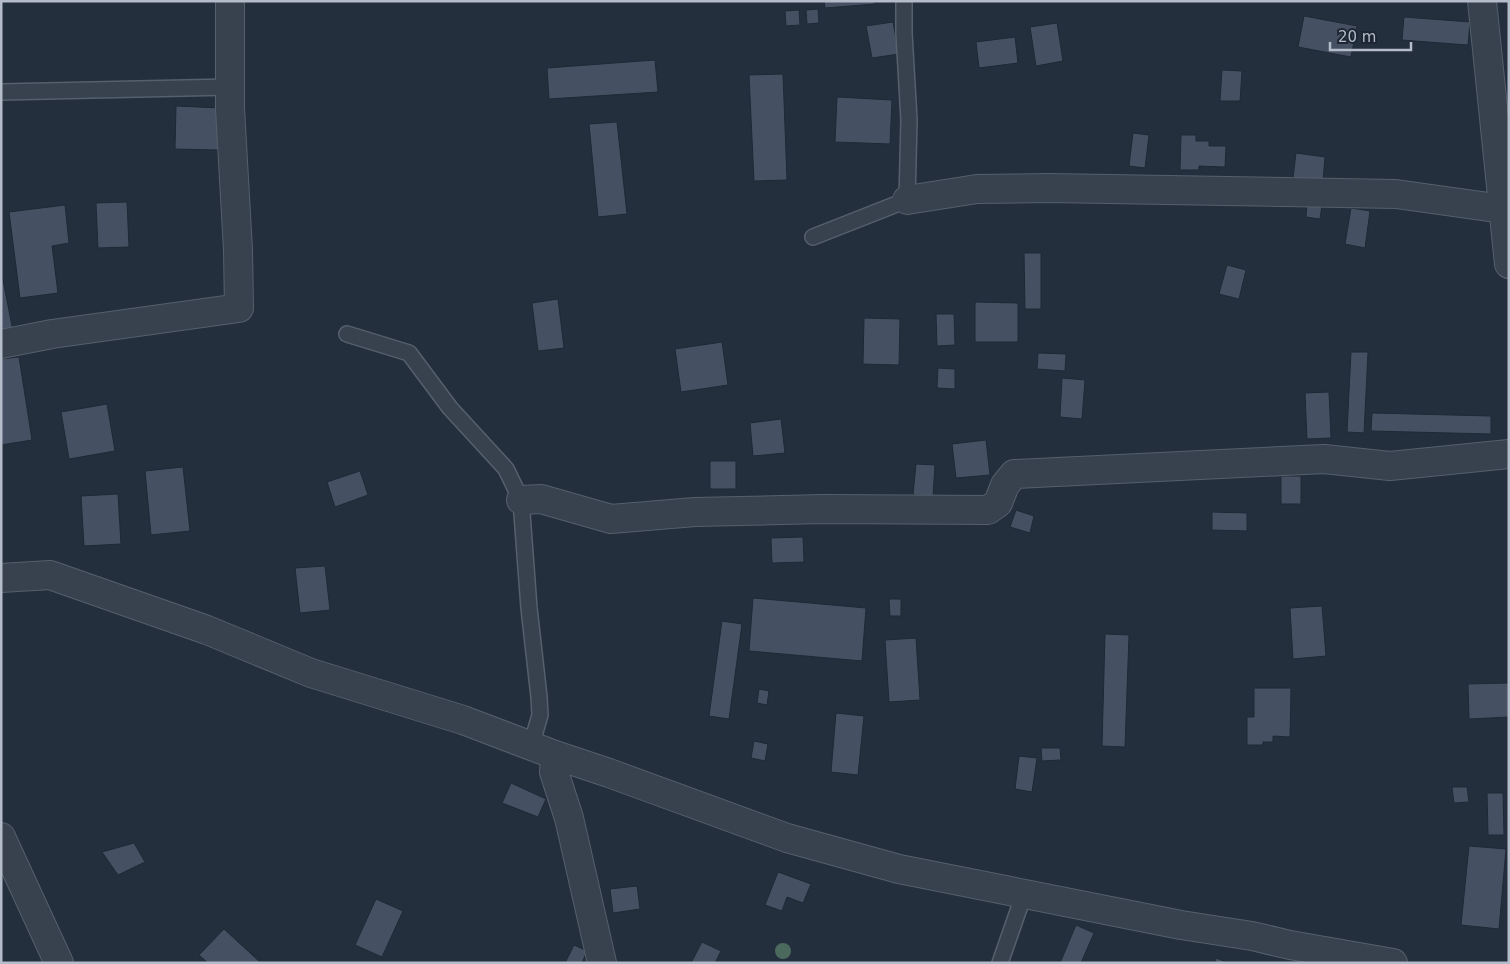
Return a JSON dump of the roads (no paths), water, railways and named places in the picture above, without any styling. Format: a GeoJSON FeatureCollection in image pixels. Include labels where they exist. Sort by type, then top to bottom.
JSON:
{"type":"FeatureCollection","features":[{"type":"Feature","properties":{"kind":"street"},"geometry":{"type":"LineString","coordinates":[[1,344],[52,334],[239,308],[230,87],[230,1]]}},
{"type":"Feature","properties":{"kind":"street"},"geometry":{"type":"LineString","coordinates":[[1482,1],[1509,264]]}},
{"type":"Feature","properties":{"kind":"street"},"geometry":{"type":"LineString","coordinates":[[907,200],[977,189],[1049,188],[1396,194],[1503,208]]}},
{"type":"Feature","properties":{"kind":"street"},"geometry":{"type":"LineString","coordinates":[[521,500],[541,499],[611,520],[695,512],[823,509],[988,510],[998,503],[1005,485],[1014,474],[1324,459],[1390,466],[1509,454]]}},
{"type":"Feature","properties":{"kind":"street"},"geometry":{"type":"LineString","coordinates":[[1,578],[50,575],[207,630],[311,672],[463,720],[543,751],[610,773],[787,838],[899,869],[1181,925],[1252,936],[1287,954],[1393,963]]}},
{"type":"Feature","properties":{"kind":"street"},"geometry":{"type":"LineString","coordinates":[[543,751],[554,772],[569,818],[602,963]]}},
{"type":"Feature","properties":{"kind":"street"},"geometry":{"type":"LineString","coordinates":[[1,837],[60,963]]}},
{"type":"Feature","properties":{"kind":"lane"},"geometry":{"type":"LineString","coordinates":[[812,238],[907,200],[909,120],[904,1]]}},
{"type":"Feature","properties":{"kind":"lane"},"geometry":{"type":"LineString","coordinates":[[1,92],[230,87]]}},
{"type":"Feature","properties":{"kind":"lane"},"geometry":{"type":"LineString","coordinates":[[346,334],[409,352],[450,408],[506,469],[521,500],[543,751]]}},
{"type":"Feature","properties":{"kind":"lane"},"geometry":{"type":"LineString","coordinates":[[1000,963],[1024,894]]}}]}
